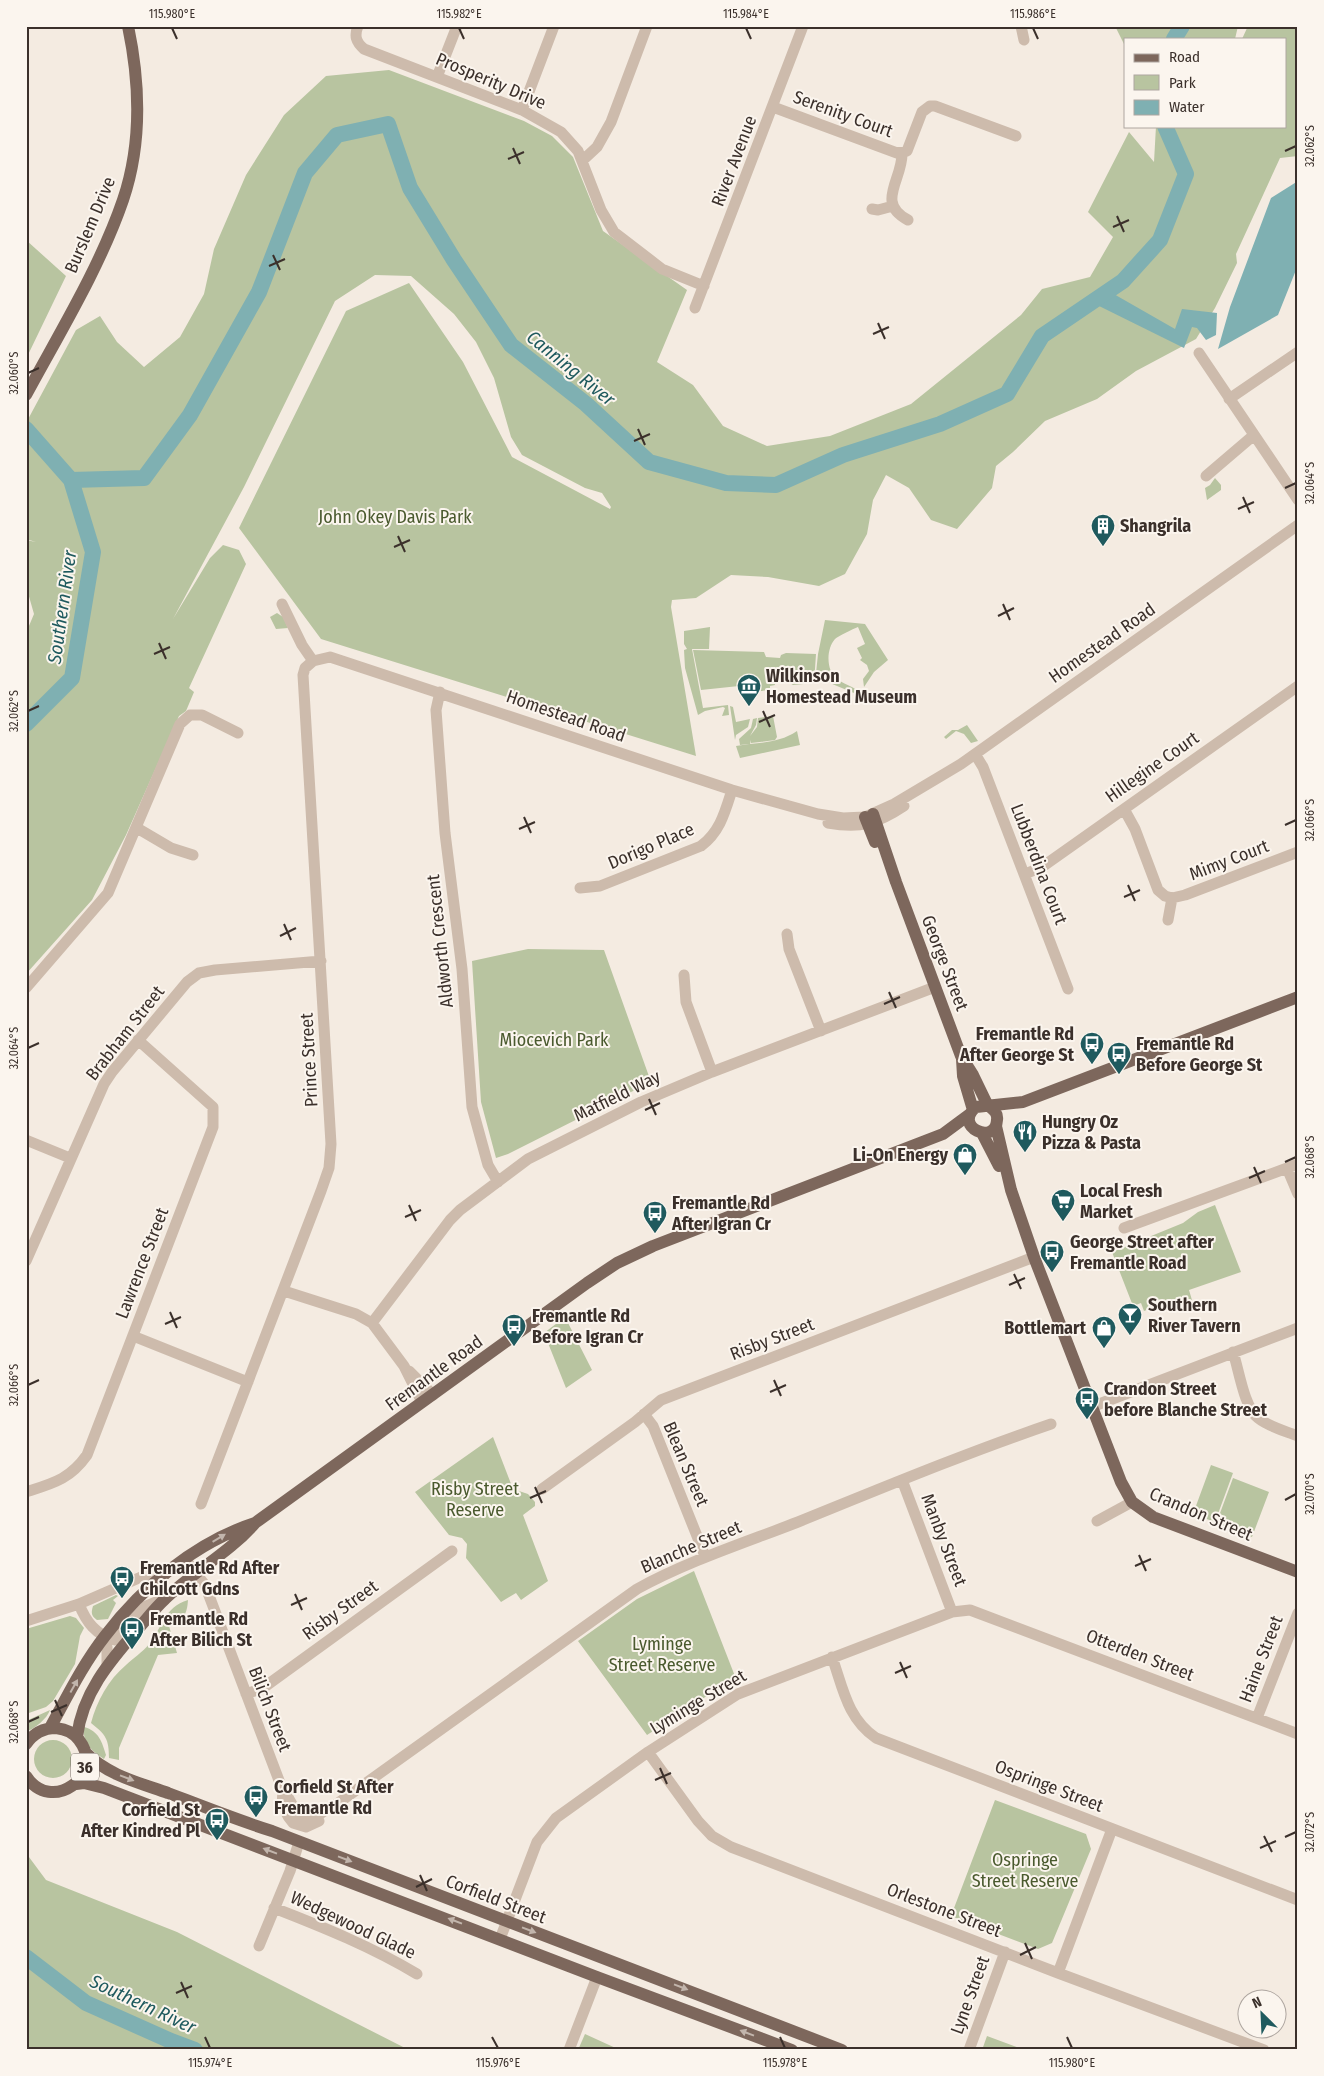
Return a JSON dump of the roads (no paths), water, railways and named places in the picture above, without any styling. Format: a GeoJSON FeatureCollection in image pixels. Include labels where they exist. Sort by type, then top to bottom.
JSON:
{"type":"FeatureCollection","features":[{"type":"Feature","properties":{"kind":"main road","name":"Burslem Drive"},"geometry":{"type":"LineString","coordinates":[[26,395],[112,227],[123,199],[130,173],[136,135],[138,97],[128,26]]}},
{"type":"Feature","properties":{"kind":"main road","name":"George Street"},"geometry":{"type":"LineString","coordinates":[[870,820],[896,882],[961,1056],[989,1106]]}},
{"type":"Feature","properties":{"kind":"main road"},"geometry":{"type":"LineString","coordinates":[[1011,1190],[1003,1178],[993,1151],[979,1132],[970,1124],[971,1112],[980,1105],[989,1106],[1023,1102],[1298,997]]}},
{"type":"Feature","properties":{"kind":"main road","name":"George Street"},"geometry":{"type":"LineString","coordinates":[[961,1056],[963,1076],[971,1112]]}},
{"type":"Feature","properties":{"kind":"main road"},"geometry":{"type":"LineString","coordinates":[[979,1132],[990,1132],[997,1123],[1023,1102]]}},
{"type":"Feature","properties":{"kind":"main road"},"geometry":{"type":"LineString","coordinates":[[989,1106],[996,1112],[1011,1190],[1034,1257],[1094,1406]]}},
{"type":"Feature","properties":{"kind":"main road","name":"Fremantle Road"},"geometry":{"type":"LineString","coordinates":[[77,1737],[80,1716],[107,1664],[165,1599],[240,1540],[255,1523],[587,1283],[617,1263],[642,1250],[943,1134],[971,1112]]}},
{"type":"Feature","properties":{"kind":"main road","name":"Fremantle Road"},"geometry":{"type":"LineString","coordinates":[[943,1134],[979,1132]]}},
{"type":"Feature","properties":{"kind":"main road","name":"Crandon Street"},"geometry":{"type":"LineString","coordinates":[[1094,1406],[1121,1482],[1132,1502],[1153,1517],[1298,1572]]}},
{"type":"Feature","properties":{"kind":"main road","name":"Fremantle Road"},"geometry":{"type":"LineString","coordinates":[[50,1728],[104,1637],[128,1608],[148,1588],[185,1559],[232,1530],[255,1523]]}},
{"type":"Feature","properties":{"kind":"main road"},"geometry":{"type":"LineString","coordinates":[[27,1741],[42,1730],[50,1728]]}},
{"type":"Feature","properties":{"kind":"main road","name":"36"},"geometry":{"type":"LineString","coordinates":[[26,1776],[30,1783],[41,1790],[53,1792],[65,1790],[76,1784],[83,1775],[86,1753],[77,1737],[69,1732],[50,1728]]}},
{"type":"Feature","properties":{"kind":"main road","name":"Corfield Street"},"geometry":{"type":"LineString","coordinates":[[86,1753],[98,1764],[114,1773],[842,2050]]}},
{"type":"Feature","properties":{"kind":"main road","name":"Corfield Street"},"geometry":{"type":"LineString","coordinates":[[76,1784],[84,1783],[104,1788],[596,1977],[792,2050]]}},
{"type":"Feature","properties":{"kind":"street","name":"Prosperity Drive"},"geometry":{"type":"LineString","coordinates":[[358,26],[355,34],[356,39],[364,49],[522,110],[561,132],[581,155],[601,210],[614,232],[662,269],[704,286]]}},
{"type":"Feature","properties":{"kind":"street"},"geometry":{"type":"LineString","coordinates":[[437,77],[457,26]]}},
{"type":"Feature","properties":{"kind":"street"},"geometry":{"type":"LineString","coordinates":[[522,110],[554,26]]}},
{"type":"Feature","properties":{"kind":"street"},"geometry":{"type":"LineString","coordinates":[[581,155],[602,138],[611,122],[647,26]]}},
{"type":"Feature","properties":{"kind":"street","name":"River Avenue"},"geometry":{"type":"LineString","coordinates":[[695,308],[803,26]]}},
{"type":"Feature","properties":{"kind":"street"},"geometry":{"type":"LineString","coordinates":[[1021,26],[1024,40]]}},
{"type":"Feature","properties":{"kind":"street","name":"Serenity Court"},"geometry":{"type":"LineString","coordinates":[[773,107],[897,153],[907,151],[922,112],[930,106],[1016,136]]}},
{"type":"Feature","properties":{"kind":"street"},"geometry":{"type":"LineString","coordinates":[[902,153],[901,166],[891,196],[893,206],[901,217],[908,220]]}},
{"type":"Feature","properties":{"kind":"street"},"geometry":{"type":"LineString","coordinates":[[872,209],[878,210],[893,206]]}},
{"type":"Feature","properties":{"kind":"street"},"geometry":{"type":"LineString","coordinates":[[1199,353],[1228,399],[1298,500]]}},
{"type":"Feature","properties":{"kind":"street"},"geometry":{"type":"LineString","coordinates":[[1228,399],[1296,356]]}},
{"type":"Feature","properties":{"kind":"street"},"geometry":{"type":"LineString","coordinates":[[1206,476],[1254,435]]}},
{"type":"Feature","properties":{"kind":"street","name":"Homestead Road"},"geometry":{"type":"LineString","coordinates":[[313,661],[330,657],[732,790],[806,811],[827,823],[842,826],[870,820],[975,754],[1298,526]]}},
{"type":"Feature","properties":{"kind":"street"},"geometry":{"type":"LineString","coordinates":[[282,604],[302,645],[313,661]]}},
{"type":"Feature","properties":{"kind":"street","name":"Prince Street"},"geometry":{"type":"LineString","coordinates":[[201,1504],[284,1291],[329,1168],[331,1144],[303,675],[305,668],[313,661]]}},
{"type":"Feature","properties":{"kind":"street","name":"Hillegine Court"},"geometry":{"type":"LineString","coordinates":[[1025,874],[1042,867],[1298,686]]}},
{"type":"Feature","properties":{"kind":"street","name":"Aldworth Crescent"},"geometry":{"type":"LineString","coordinates":[[440,692],[436,710],[445,833],[462,970],[472,1108],[488,1165],[498,1182]]}},
{"type":"Feature","properties":{"kind":"street"},"geometry":{"type":"LineString","coordinates":[[26,988],[108,893],[180,724],[190,715],[202,715],[238,733]]}},
{"type":"Feature","properties":{"kind":"street","name":"Lubberdina Court"},"geometry":{"type":"LineString","coordinates":[[975,754],[983,767],[1068,989]]}},
{"type":"Feature","properties":{"kind":"street","name":"Dorigo Place"},"geometry":{"type":"LineString","coordinates":[[580,888],[600,886],[701,846],[709,840],[720,826],[732,790]]}},
{"type":"Feature","properties":{"kind":"street","name":"Mimy Court"},"geometry":{"type":"LineString","coordinates":[[1124,809],[1135,829],[1158,890],[1165,896],[1172,898],[1190,894],[1298,852]]}},
{"type":"Feature","properties":{"kind":"street"},"geometry":{"type":"LineString","coordinates":[[137,828],[171,848],[192,855]]}},
{"type":"Feature","properties":{"kind":"street","name":"Mimy Court"},"geometry":{"type":"LineString","coordinates":[[1168,920],[1172,898]]}},
{"type":"Feature","properties":{"kind":"street"},"geometry":{"type":"LineString","coordinates":[[788,934],[789,949],[821,1031]]}},
{"type":"Feature","properties":{"kind":"street","name":"Brabham Street"},"geometry":{"type":"LineString","coordinates":[[26,1260],[104,1084],[187,982],[199,973],[215,970],[321,961]]}},
{"type":"Feature","properties":{"kind":"street"},"geometry":{"type":"LineString","coordinates":[[684,975],[686,1002],[712,1072]]}},
{"type":"Feature","properties":{"kind":"street","name":"Matfield Way"},"geometry":{"type":"LineString","coordinates":[[372,1322],[450,1220],[460,1210],[537,1154],[641,1102],[712,1072],[935,987]]}},
{"type":"Feature","properties":{"kind":"street","name":"Lawrence Street"},"geometry":{"type":"LineString","coordinates":[[26,1492],[61,1480],[77,1470],[87,1455],[213,1127],[213,1106],[138,1040]]}},
{"type":"Feature","properties":{"kind":"street"},"geometry":{"type":"LineString","coordinates":[[26,1140],[70,1158]]}},
{"type":"Feature","properties":{"kind":"street"},"geometry":{"type":"LineString","coordinates":[[1124,1228],[1293,1166],[1298,1194]]}},
{"type":"Feature","properties":{"kind":"street","name":"Risby Street"},"geometry":{"type":"LineString","coordinates":[[542,1489],[661,1400],[1034,1257]]}},
{"type":"Feature","properties":{"kind":"street"},"geometry":{"type":"LineString","coordinates":[[284,1291],[356,1314],[372,1322],[404,1366],[433,1395]]}},
{"type":"Feature","properties":{"kind":"street"},"geometry":{"type":"LineString","coordinates":[[1094,1406],[1298,1328]]}},
{"type":"Feature","properties":{"kind":"street"},"geometry":{"type":"LineString","coordinates":[[133,1336],[248,1382]]}},
{"type":"Feature","properties":{"kind":"street"},"geometry":{"type":"LineString","coordinates":[[1233,1352],[1249,1405],[1257,1417],[1269,1425],[1298,1436]]}},
{"type":"Feature","properties":{"kind":"street"},"geometry":{"type":"LineString","coordinates":[[404,1366],[422,1402]]}},
{"type":"Feature","properties":{"kind":"street","name":"Blean Street"},"geometry":{"type":"LineString","coordinates":[[644,1414],[652,1426],[706,1556]]}},
{"type":"Feature","properties":{"kind":"street","name":"Blanche Street"},"geometry":{"type":"LineString","coordinates":[[283,1791],[282,1801],[291,1821],[299,1826],[313,1825],[332,1812],[334,1806],[637,1589],[659,1576],[706,1556],[1051,1424]]}},
{"type":"Feature","properties":{"kind":"street","name":"Manby Street"},"geometry":{"type":"LineString","coordinates":[[902,1480],[952,1612]]}},
{"type":"Feature","properties":{"kind":"street"},"geometry":{"type":"LineString","coordinates":[[1097,1521],[1132,1502]]}},
{"type":"Feature","properties":{"kind":"street","name":"Risby Street"},"geometry":{"type":"LineString","coordinates":[[246,1694],[263,1688],[452,1551]]}},
{"type":"Feature","properties":{"kind":"street","name":"Bilich Street"},"geometry":{"type":"LineString","coordinates":[[185,1559],[205,1585],[283,1791]]}},
{"type":"Feature","properties":{"kind":"street"},"geometry":{"type":"LineString","coordinates":[[26,1621],[79,1604],[148,1574]]}},
{"type":"Feature","properties":{"kind":"street"},"geometry":{"type":"LineString","coordinates":[[79,1604],[89,1623],[104,1637],[115,1640],[146,1606],[165,1599]]}},
{"type":"Feature","properties":{"kind":"street","name":"Lyminge Street"},"geometry":{"type":"LineString","coordinates":[[500,1939],[537,1842],[544,1831],[556,1818],[648,1752],[738,1694],[952,1612],[970,1610]]}},
{"type":"Feature","properties":{"kind":"street","name":"Otterden Street"},"geometry":{"type":"LineString","coordinates":[[970,1610],[1298,1734]]}},
{"type":"Feature","properties":{"kind":"street","name":"Haine Street"},"geometry":{"type":"LineString","coordinates":[[1257,1718],[1298,1613]]}},
{"type":"Feature","properties":{"kind":"street"},"geometry":{"type":"LineString","coordinates":[[104,1637],[107,1647],[107,1664]]}},
{"type":"Feature","properties":{"kind":"street","name":"Ospringe Street"},"geometry":{"type":"LineString","coordinates":[[832,1657],[851,1712],[858,1723],[876,1738],[1298,1900]]}},
{"type":"Feature","properties":{"kind":"street","name":"Orlestone Street"},"geometry":{"type":"LineString","coordinates":[[648,1752],[698,1821],[712,1836],[731,1847],[1264,2050]]}},
{"type":"Feature","properties":{"kind":"street"},"geometry":{"type":"LineString","coordinates":[[1058,1973],[1112,1829]]}},
{"type":"Feature","properties":{"kind":"street"},"geometry":{"type":"LineString","coordinates":[[259,1946],[290,1871],[299,1842]]}},
{"type":"Feature","properties":{"kind":"street","name":"Wedgewood Glade"},"geometry":{"type":"LineString","coordinates":[[274,1908],[396,1961],[417,1974]]}},
{"type":"Feature","properties":{"kind":"street","name":"Lyne Street"},"geometry":{"type":"LineString","coordinates":[[969,2050],[1005,1952]]}},
{"type":"Feature","properties":{"kind":"street"},"geometry":{"type":"LineString","coordinates":[[569,2050],[596,1977]]}},
{"type":"Feature","properties":{"kind":"water"},"geometry":{"type":"Polygon","coordinates":[[[1298,181],[1298,265],[1278,315],[1218,349],[1230,307],[1271,198],[1298,181]]]}},
{"type":"Feature","properties":{"kind":"water"},"geometry":{"type":"Polygon","coordinates":[[[1112,293],[1175,329],[1182,309],[1217,313],[1216,335],[1206,340],[1197,328],[1192,327],[1184,348],[1095,304],[1112,293]]]}},
{"type":"Feature","properties":{"kind":"waterway","name":"Canning River"},"geometry":{"type":"LineString","coordinates":[[1175,38],[1182,26]]}},
{"type":"Feature","properties":{"kind":"waterway","name":"Canning River"},"geometry":{"type":"LineString","coordinates":[[26,429],[71,480],[144,478],[190,415],[259,292],[305,173],[337,135],[388,124],[410,188],[454,260],[511,345],[586,404],[649,462],[726,483],[776,485],[843,455],[940,424],[1007,394],[1042,336],[1123,281],[1160,240],[1186,174],[1166,128]]}},
{"type":"Feature","properties":{"kind":"waterway","name":"Southern River"},"geometry":{"type":"LineString","coordinates":[[26,724],[72,678],[93,552],[71,480]]}},
{"type":"Feature","properties":{"kind":"waterway","name":"Southern River"},"geometry":{"type":"LineString","coordinates":[[26,1957],[86,2003],[195,2050]]}},
{"type":"Feature","properties":{"kind":"place","name":"Shangrila"},"geometry":{"type":"Point","coordinates":[1103,547]}},
{"type":"Feature","properties":{"kind":"place","name":"Wilkinson Homestead Museum"},"geometry":{"type":"Point","coordinates":[749,707]}},
{"type":"Feature","properties":{"kind":"place","name":"Fremantle Rd After George St"},"geometry":{"type":"Point","coordinates":[1092,1065]}},
{"type":"Feature","properties":{"kind":"place","name":"Fremantle Rd Before George St"},"geometry":{"type":"Point","coordinates":[1119,1075]}},
{"type":"Feature","properties":{"kind":"place","name":"Hungry Oz Pizza & Pasta"},"geometry":{"type":"Point","coordinates":[1025,1153]}},
{"type":"Feature","properties":{"kind":"place","name":"Li-On Energy"},"geometry":{"type":"Point","coordinates":[965,1176]}},
{"type":"Feature","properties":{"kind":"place","name":"Local Fresh Market"},"geometry":{"type":"Point","coordinates":[1063,1222]}},
{"type":"Feature","properties":{"kind":"place","name":"Fremantle Rd After Igran Cr"},"geometry":{"type":"Point","coordinates":[655,1234]}},
{"type":"Feature","properties":{"kind":"place","name":"George Street after Fremantle Road"},"geometry":{"type":"Point","coordinates":[1052,1273]}},
{"type":"Feature","properties":{"kind":"place","name":"Southern River Tavern"},"geometry":{"type":"Point","coordinates":[1130,1336]}},
{"type":"Feature","properties":{"kind":"place","name":"Fremantle Rd Before Igran Cr"},"geometry":{"type":"Point","coordinates":[514,1347]}},
{"type":"Feature","properties":{"kind":"place","name":"Bottlemart"},"geometry":{"type":"Point","coordinates":[1104,1349]}},
{"type":"Feature","properties":{"kind":"place","name":"Crandon Street before Blanche Street"},"geometry":{"type":"Point","coordinates":[1087,1420]}},
{"type":"Feature","properties":{"kind":"place","name":"Fremantle Rd After Chilcott Gdns"},"geometry":{"type":"Point","coordinates":[122,1599]}},
{"type":"Feature","properties":{"kind":"place","name":"Fremantle Rd After Bilich St"},"geometry":{"type":"Point","coordinates":[132,1650]}},
{"type":"Feature","properties":{"kind":"place","name":"Corfield St After Fremantle Rd"},"geometry":{"type":"Point","coordinates":[256,1818]}},
{"type":"Feature","properties":{"kind":"place","name":"Corfield St After Kindred Pl"},"geometry":{"type":"Point","coordinates":[217,1841]}},
{"type":"Feature","properties":{"kind":"park label","name":"John Okey Davis Park"},"geometry":{"type":"Point","coordinates":[395,517]}},
{"type":"Feature","properties":{"kind":"park label","name":"Miocevich Park"},"geometry":{"type":"Point","coordinates":[554,1040]}},
{"type":"Feature","properties":{"kind":"park label","name":"Risby Street Reserve"},"geometry":{"type":"Point","coordinates":[475,1499]}},
{"type":"Feature","properties":{"kind":"park label","name":"Lyminge Street Reserve"},"geometry":{"type":"Point","coordinates":[662,1654]}},
{"type":"Feature","properties":{"kind":"park label","name":"Ospringe Street Reserve"},"geometry":{"type":"Point","coordinates":[1025,1870]}}]}
